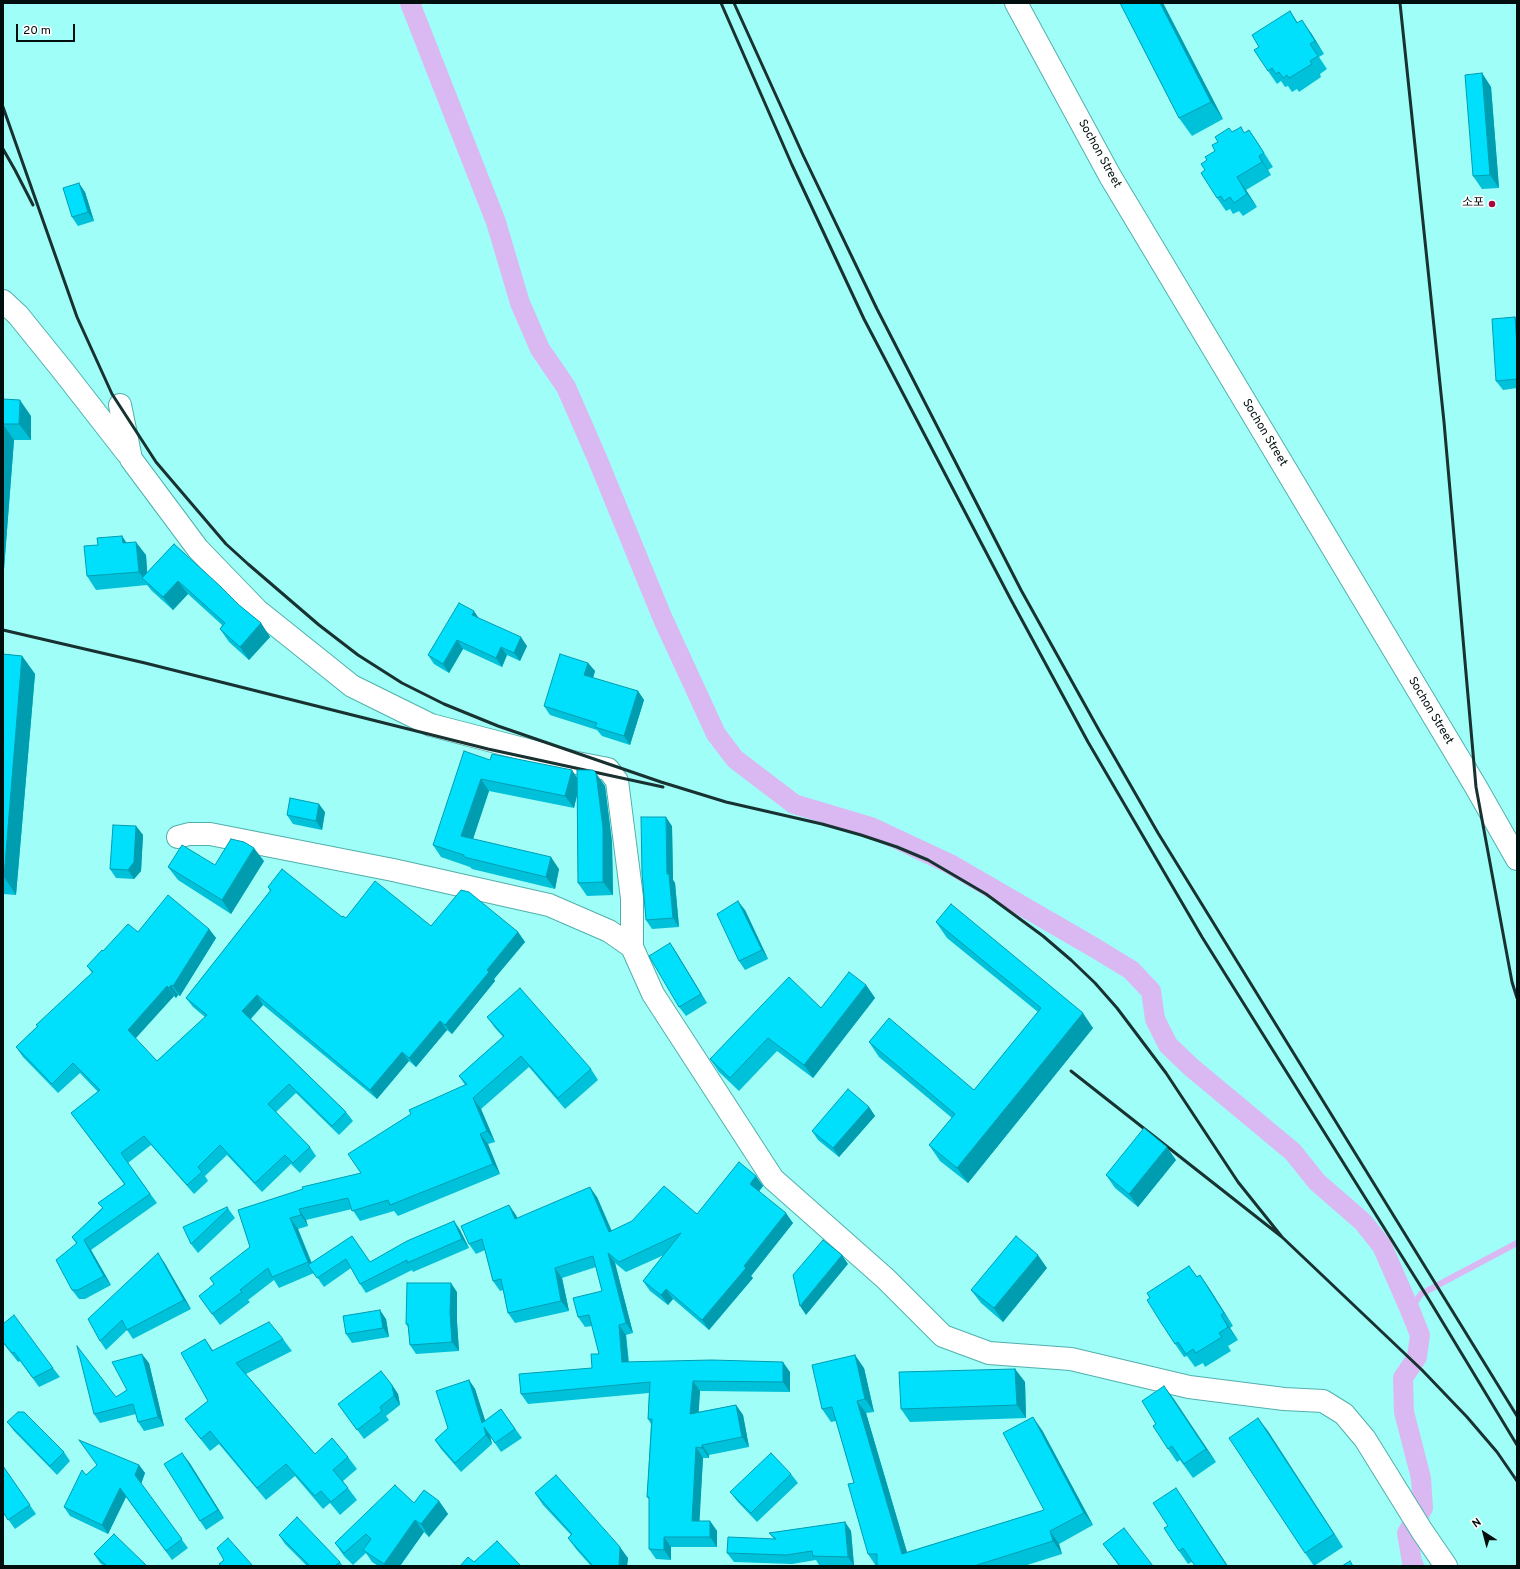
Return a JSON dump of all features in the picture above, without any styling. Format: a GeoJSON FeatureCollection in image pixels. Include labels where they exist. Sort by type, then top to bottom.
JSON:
{"type":"FeatureCollection","features":[{"type":"Feature","properties":{"kind":"street","name":"Sochon Street"},"geometry":{"type":"LineString","coordinates":[[1016,3],[1110,176],[1476,787],[1517,859]]}},
{"type":"Feature","properties":{"kind":"street"},"geometry":{"type":"LineString","coordinates":[[3,301],[18,315],[64,372],[198,549],[257,610],[352,686],[431,725],[577,763],[608,769],[617,781],[632,898],[632,947],[653,994],[773,1178],[886,1279],[943,1336],[989,1353],[1071,1359],[1189,1387],[1284,1399],[1323,1401],[1344,1414],[1365,1439],[1422,1531],[1446,1566]]}},
{"type":"Feature","properties":{"kind":"street"},"geometry":{"type":"LineString","coordinates":[[120,405],[131,459]]}},
{"type":"Feature","properties":{"kind":"street"},"geometry":{"type":"LineString","coordinates":[[178,837],[189,834],[210,834],[393,870],[549,905],[608,932],[632,947]]}},
{"type":"Feature","properties":{"kind":"building"},"geometry":{"type":"Polygon","coordinates":[[[1120,3],[1160,3],[1211,102],[1179,118],[1120,3]]]}},
{"type":"Feature","properties":{"kind":"building"},"geometry":{"type":"Polygon","coordinates":[[[1290,11],[1297,23],[1302,20],[1315,41],[1310,44],[1318,56],[1310,61],[1312,64],[1289,78],[1287,75],[1283,78],[1279,72],[1276,74],[1272,68],[1268,71],[1254,50],[1259,47],[1252,35],[1290,11]]]}},
{"type":"Feature","properties":{"kind":"building"},"geometry":{"type":"Polygon","coordinates":[[[1482,73],[1490,175],[1473,176],[1465,75],[1482,73]]]}},
{"type":"Feature","properties":{"kind":"building"},"geometry":{"type":"Polygon","coordinates":[[[1241,127],[1244,133],[1249,130],[1264,153],[1259,156],[1262,162],[1237,177],[1247,194],[1234,203],[1230,197],[1224,201],[1221,196],[1217,198],[1201,173],[1205,170],[1201,164],[1207,160],[1205,157],[1215,151],[1212,145],[1218,142],[1215,137],[1229,128],[1232,132],[1241,127]]]}},
{"type":"Feature","properties":{"kind":"building"},"geometry":{"type":"Polygon","coordinates":[[[79,183],[88,212],[72,217],[63,188],[79,183]]]}},
{"type":"Feature","properties":{"kind":"building"},"geometry":{"type":"Polygon","coordinates":[[[1515,317],[1517,379],[1496,381],[1492,319],[1515,317]]]}},
{"type":"Feature","properties":{"kind":"building"},"geometry":{"type":"Polygon","coordinates":[[[3,399],[20,400],[19,424],[3,424],[3,399]]]}},
{"type":"Feature","properties":{"kind":"building"},"geometry":{"type":"Polygon","coordinates":[[[122,536],[123,543],[136,542],[139,572],[87,576],[84,546],[98,545],[97,538],[122,536]]]}},
{"type":"Feature","properties":{"kind":"building"},"geometry":{"type":"Polygon","coordinates":[[[174,544],[239,605],[261,623],[240,647],[220,629],[225,623],[178,581],[163,597],[142,578],[174,544]]]}},
{"type":"Feature","properties":{"kind":"building"},"geometry":{"type":"Polygon","coordinates":[[[459,603],[474,611],[472,615],[521,637],[514,653],[501,647],[496,658],[457,640],[443,664],[428,655],[459,603]]]}},
{"type":"Feature","properties":{"kind":"building"},"geometry":{"type":"Polygon","coordinates":[[[3,654],[22,656],[4,877],[3,877],[3,654]]]}},
{"type":"Feature","properties":{"kind":"building"},"geometry":{"type":"Polygon","coordinates":[[[560,654],[588,663],[584,675],[638,691],[624,736],[595,727],[597,723],[544,706],[560,654]]]}},
{"type":"Feature","properties":{"kind":"building"},"geometry":{"type":"Polygon","coordinates":[[[464,751],[490,760],[492,754],[572,770],[565,796],[481,779],[461,836],[551,857],[546,877],[464,857],[464,855],[433,845],[464,751]]]}},
{"type":"Feature","properties":{"kind":"building"},"geometry":{"type":"Polygon","coordinates":[[[577,770],[593,770],[596,773],[603,828],[603,882],[578,883],[577,770]]]}},
{"type":"Feature","properties":{"kind":"building"},"geometry":{"type":"Polygon","coordinates":[[[290,798],[319,804],[316,821],[287,815],[290,798]]]}},
{"type":"Feature","properties":{"kind":"building"},"geometry":{"type":"Polygon","coordinates":[[[641,817],[666,817],[667,874],[669,874],[673,918],[646,920],[642,873],[641,817]]]}},
{"type":"Feature","properties":{"kind":"building"},"geometry":{"type":"Polygon","coordinates":[[[113,825],[136,826],[134,862],[128,870],[110,869],[113,825]]]}},
{"type":"Feature","properties":{"kind":"building"},"geometry":{"type":"Polygon","coordinates":[[[231,839],[244,842],[254,848],[222,900],[168,867],[182,845],[215,865],[231,839]]]}},
{"type":"Feature","properties":{"kind":"building"},"geometry":{"type":"Polygon","coordinates":[[[282,869],[342,917],[343,916],[346,918],[375,881],[431,926],[461,890],[469,892],[518,932],[487,970],[489,972],[445,1025],[440,1021],[409,1058],[402,1052],[370,1090],[257,995],[242,1011],[346,1112],[332,1126],[289,1084],[268,1104],[310,1147],[293,1163],[285,1155],[255,1183],[220,1145],[198,1167],[202,1172],[187,1185],[144,1136],[121,1153],[150,1194],[84,1240],[104,1276],[78,1290],[72,1290],[56,1260],[77,1243],[72,1237],[103,1208],[98,1203],[125,1184],[71,1113],[100,1090],[73,1063],[52,1084],[16,1047],[38,1026],[36,1025],[93,972],[87,966],[128,924],[138,932],[168,895],[209,929],[173,986],[171,985],[169,988],[167,986],[128,1030],[157,1061],[207,1015],[186,998],[271,890],[268,887],[282,869]]]}},
{"type":"Feature","properties":{"kind":"building"},"geometry":{"type":"Polygon","coordinates":[[[738,901],[762,950],[739,961],[717,914],[738,901]]]}},
{"type":"Feature","properties":{"kind":"building"},"geometry":{"type":"Polygon","coordinates":[[[951,904],[1083,1013],[957,1168],[929,1145],[955,1114],[869,1042],[889,1018],[974,1090],[1041,1008],[936,922],[951,904]]]}},
{"type":"Feature","properties":{"kind":"building"},"geometry":{"type":"Polygon","coordinates":[[[670,943],[701,994],[679,1007],[649,956],[670,943]]]}},
{"type":"Feature","properties":{"kind":"building"},"geometry":{"type":"Polygon","coordinates":[[[849,972],[866,985],[804,1065],[768,1038],[730,1078],[710,1059],[789,977],[821,1008],[849,972]]]}},
{"type":"Feature","properties":{"kind":"building"},"geometry":{"type":"Polygon","coordinates":[[[520,988],[591,1069],[558,1098],[521,1056],[473,1098],[487,1131],[480,1134],[493,1164],[390,1205],[388,1200],[352,1211],[348,1198],[299,1209],[301,1215],[290,1218],[308,1262],[272,1277],[268,1268],[240,1290],[242,1292],[212,1314],[199,1296],[214,1284],[210,1278],[250,1247],[238,1210],[303,1189],[302,1187],[361,1173],[348,1154],[411,1114],[409,1110],[467,1084],[459,1076],[504,1036],[487,1017],[520,988]]]}},
{"type":"Feature","properties":{"kind":"building"},"geometry":{"type":"Polygon","coordinates":[[[848,1089],[869,1107],[833,1148],[812,1131],[848,1089]]]}},
{"type":"Feature","properties":{"kind":"building"},"geometry":{"type":"Polygon","coordinates":[[[1144,1128],[1167,1147],[1129,1194],[1106,1175],[1144,1128]]]}},
{"type":"Feature","properties":{"kind":"building"},"geometry":{"type":"Polygon","coordinates":[[[739,1162],[756,1176],[750,1184],[786,1213],[744,1266],[746,1268],[702,1320],[666,1289],[661,1295],[643,1281],[681,1233],[619,1262],[608,1253],[626,1323],[619,1325],[622,1362],[712,1360],[783,1362],[783,1382],[693,1381],[690,1414],[736,1405],[742,1437],[702,1445],[702,1448],[696,1447],[692,1521],[710,1521],[710,1537],[664,1537],[664,1550],[649,1549],[649,1497],[647,1497],[652,1419],[648,1419],[650,1382],[521,1394],[519,1374],[592,1368],[591,1354],[599,1354],[589,1315],[578,1317],[573,1298],[602,1291],[593,1256],[555,1268],[561,1301],[508,1313],[501,1279],[493,1281],[482,1239],[469,1244],[461,1226],[509,1205],[515,1219],[590,1187],[609,1232],[632,1221],[664,1186],[697,1214],[739,1162]]]}},
{"type":"Feature","properties":{"kind":"building"},"geometry":{"type":"Polygon","coordinates":[[[227,1207],[228,1209],[191,1244],[183,1227],[227,1207]]]}},
{"type":"Feature","properties":{"kind":"building"},"geometry":{"type":"Polygon","coordinates":[[[454,1221],[462,1239],[407,1263],[407,1260],[360,1284],[346,1259],[317,1278],[308,1265],[352,1236],[370,1262],[407,1241],[454,1221]]]}},
{"type":"Feature","properties":{"kind":"building"},"geometry":{"type":"Polygon","coordinates":[[[1016,1236],[1038,1255],[994,1308],[971,1290],[1016,1236]]]}},
{"type":"Feature","properties":{"kind":"building"},"geometry":{"type":"Polygon","coordinates":[[[823,1240],[842,1255],[800,1306],[793,1275],[823,1240]]]}},
{"type":"Feature","properties":{"kind":"building"},"geometry":{"type":"Polygon","coordinates":[[[158,1253],[184,1300],[127,1330],[122,1320],[100,1341],[88,1319],[158,1253]]]}},
{"type":"Feature","properties":{"kind":"building"},"geometry":{"type":"Polygon","coordinates":[[[1189,1266],[1197,1277],[1200,1275],[1224,1313],[1221,1315],[1228,1327],[1219,1333],[1222,1337],[1196,1353],[1193,1349],[1186,1354],[1178,1342],[1175,1344],[1160,1321],[1147,1300],[1150,1298],[1147,1293],[1189,1266]]]}},
{"type":"Feature","properties":{"kind":"building"},"geometry":{"type":"Polygon","coordinates":[[[407,1283],[451,1283],[450,1313],[452,1342],[410,1345],[408,1324],[406,1324],[407,1283]]]}},
{"type":"Feature","properties":{"kind":"building"},"geometry":{"type":"Polygon","coordinates":[[[380,1310],[383,1328],[346,1334],[343,1316],[380,1310]]]}},
{"type":"Feature","properties":{"kind":"building"},"geometry":{"type":"Polygon","coordinates":[[[14,1315],[53,1368],[33,1378],[14,1352],[12,1353],[3,1342],[3,1324],[14,1315]]]}},
{"type":"Feature","properties":{"kind":"building"},"geometry":{"type":"Polygon","coordinates":[[[269,1322],[283,1339],[236,1363],[315,1454],[332,1438],[348,1457],[333,1470],[348,1488],[331,1502],[321,1491],[315,1496],[286,1464],[257,1488],[210,1431],[201,1439],[185,1419],[208,1401],[181,1353],[205,1339],[212,1351],[269,1322]]]}},
{"type":"Feature","properties":{"kind":"building"},"geometry":{"type":"Polygon","coordinates":[[[77,1346],[116,1397],[127,1390],[112,1362],[142,1354],[158,1417],[138,1422],[133,1404],[94,1414],[77,1346]]]}},
{"type":"Feature","properties":{"kind":"building"},"geometry":{"type":"Polygon","coordinates":[[[855,1355],[865,1399],[857,1401],[902,1554],[1044,1510],[1003,1433],[1033,1417],[1084,1513],[1050,1531],[1053,1541],[974,1566],[877,1566],[877,1554],[868,1554],[848,1484],[854,1483],[832,1407],[822,1409],[812,1365],[855,1355]]]}},
{"type":"Feature","properties":{"kind":"building"},"geometry":{"type":"Polygon","coordinates":[[[1015,1369],[1017,1405],[901,1409],[899,1372],[1015,1369]]]}},
{"type":"Feature","properties":{"kind":"building"},"geometry":{"type":"Polygon","coordinates":[[[381,1371],[392,1385],[394,1396],[380,1407],[382,1411],[357,1430],[338,1404],[381,1371]]]}},
{"type":"Feature","properties":{"kind":"building"},"geometry":{"type":"Polygon","coordinates":[[[469,1380],[482,1423],[501,1409],[515,1429],[495,1443],[484,1427],[486,1435],[455,1463],[435,1440],[448,1428],[436,1391],[469,1380]]]}},
{"type":"Feature","properties":{"kind":"building"},"geometry":{"type":"Polygon","coordinates":[[[1164,1386],[1206,1449],[1184,1464],[1172,1446],[1168,1449],[1153,1426],[1156,1424],[1142,1401],[1164,1386]]]}},
{"type":"Feature","properties":{"kind":"building"},"geometry":{"type":"Polygon","coordinates":[[[18,1412],[24,1412],[64,1452],[50,1466],[7,1422],[18,1412]]]}},
{"type":"Feature","properties":{"kind":"building"},"geometry":{"type":"Polygon","coordinates":[[[1258,1418],[1334,1534],[1305,1553],[1229,1438],[1258,1418]]]}},
{"type":"Feature","properties":{"kind":"building"},"geometry":{"type":"Polygon","coordinates":[[[79,1440],[139,1465],[135,1475],[182,1539],[166,1551],[120,1488],[102,1525],[64,1507],[82,1470],[86,1475],[97,1465],[79,1440]]]}},
{"type":"Feature","properties":{"kind":"building"},"geometry":{"type":"Polygon","coordinates":[[[182,1453],[218,1510],[200,1521],[164,1464],[182,1453]]]}},
{"type":"Feature","properties":{"kind":"building"},"geometry":{"type":"Polygon","coordinates":[[[771,1453],[791,1474],[751,1513],[730,1492],[771,1453]]]}},
{"type":"Feature","properties":{"kind":"building"},"geometry":{"type":"Polygon","coordinates":[[[3,1466],[30,1505],[8,1520],[3,1512],[3,1466]]]}},
{"type":"Feature","properties":{"kind":"building"},"geometry":{"type":"Polygon","coordinates":[[[556,1475],[620,1547],[619,1566],[593,1566],[568,1538],[572,1534],[535,1493],[556,1475]]]}},
{"type":"Feature","properties":{"kind":"building"},"geometry":{"type":"Polygon","coordinates":[[[395,1485],[414,1503],[424,1490],[439,1501],[421,1524],[415,1520],[384,1564],[363,1550],[371,1539],[366,1534],[344,1553],[335,1543],[395,1485]]]}},
{"type":"Feature","properties":{"kind":"building"},"geometry":{"type":"Polygon","coordinates":[[[1176,1488],[1227,1566],[1195,1566],[1183,1548],[1179,1551],[1164,1528],[1168,1526],[1153,1503],[1176,1488]]]}},
{"type":"Feature","properties":{"kind":"building"},"geometry":{"type":"Polygon","coordinates":[[[297,1517],[340,1562],[335,1566],[310,1566],[279,1535],[297,1517]]]}},
{"type":"Feature","properties":{"kind":"building"},"geometry":{"type":"Polygon","coordinates":[[[845,1522],[848,1557],[813,1556],[812,1551],[786,1555],[727,1553],[728,1537],[776,1539],[769,1533],[845,1522]]]}},
{"type":"Feature","properties":{"kind":"building"},"geometry":{"type":"Polygon","coordinates":[[[1124,1528],[1153,1566],[1120,1566],[1103,1544],[1124,1528]]]}},
{"type":"Feature","properties":{"kind":"building"},"geometry":{"type":"Polygon","coordinates":[[[114,1534],[147,1566],[107,1566],[94,1554],[114,1534]]]}},
{"type":"Feature","properties":{"kind":"building"},"geometry":{"type":"Polygon","coordinates":[[[228,1538],[253,1566],[222,1566],[219,1564],[224,1560],[217,1548],[228,1538]]]}},
{"type":"Feature","properties":{"kind":"building"},"geometry":{"type":"Polygon","coordinates":[[[497,1541],[521,1566],[460,1566],[468,1557],[474,1562],[497,1541]]]}},
{"type":"Feature","properties":{"kind":"building"},"geometry":{"type":"Polygon","coordinates":[[[1350,1561],[1353,1566],[1342,1566],[1350,1561]]]}},
{"type":"Feature","properties":{"kind":"waterway"},"geometry":{"type":"LineString","coordinates":[[410,3],[496,222],[520,303],[540,349],[566,387],[597,458],[663,619],[716,734],[735,759],[794,804],[871,827],[950,864],[1131,970],[1151,991],[1155,1019],[1168,1045],[1191,1067],[1293,1152],[1317,1182],[1363,1222],[1382,1246],[1420,1335],[1417,1357],[1403,1378],[1404,1412],[1421,1478],[1423,1508],[1407,1533],[1414,1566]]}},
{"type":"Feature","properties":{"kind":"waterway"},"geometry":{"type":"LineString","coordinates":[[1410,1310],[1421,1294],[1517,1243]]}},
{"type":"Feature","properties":{"kind":"railway"},"geometry":{"type":"LineString","coordinates":[[721,3],[792,165],[864,319],[1010,598],[1088,742],[1202,937],[1428,1298],[1517,1445]]}},
{"type":"Feature","properties":{"kind":"railway"},"geometry":{"type":"LineString","coordinates":[[734,3],[803,155],[877,309],[1021,590],[1158,833],[1517,1416]]}},
{"type":"Feature","properties":{"kind":"railway"},"geometry":{"type":"LineString","coordinates":[[1400,3],[1444,422],[1476,787],[1512,982],[1517,998]]}},
{"type":"Feature","properties":{"kind":"railway"},"geometry":{"type":"LineString","coordinates":[[3,107],[77,317],[112,394],[156,462],[226,544],[248,564],[319,625],[358,655],[402,683],[444,704],[498,726],[661,782],[726,802],[822,824],[897,847],[928,860],[986,894],[1043,936],[1071,960],[1095,983],[1117,1008],[1166,1073],[1238,1182],[1282,1237]]}},
{"type":"Feature","properties":{"kind":"railway"},"geometry":{"type":"LineString","coordinates":[[3,149],[33,205]]}},
{"type":"Feature","properties":{"kind":"railway"},"geometry":{"type":"LineString","coordinates":[[3,630],[145,663],[488,749],[663,787]]}},
{"type":"Feature","properties":{"kind":"railway"},"geometry":{"type":"LineString","coordinates":[[1071,1071],[1282,1237],[1422,1370],[1467,1417],[1497,1452],[1517,1481]]}},
{"type":"Feature","properties":{"kind":"place","name":"소포"},"geometry":{"type":"Point","coordinates":[1492,204]}}]}
